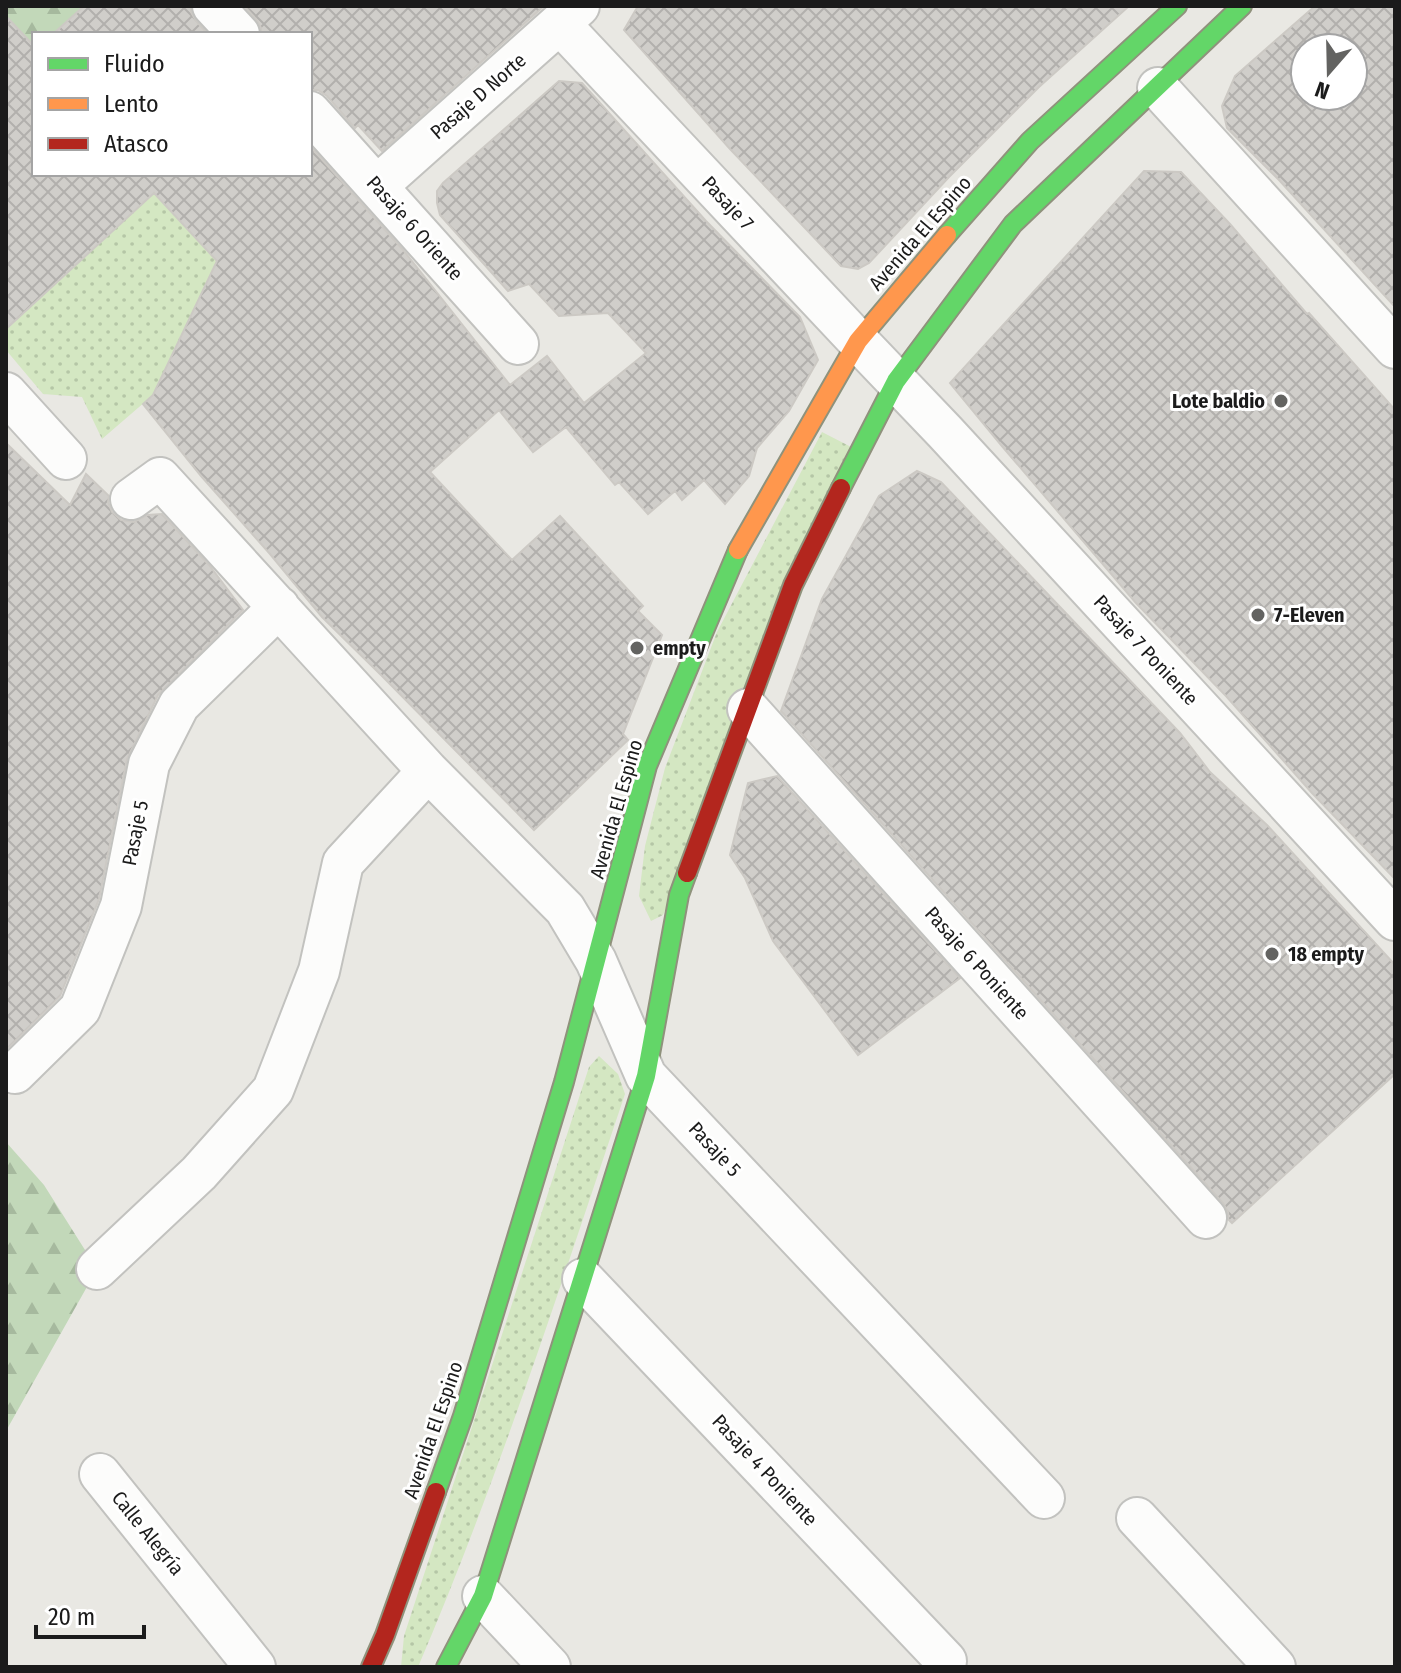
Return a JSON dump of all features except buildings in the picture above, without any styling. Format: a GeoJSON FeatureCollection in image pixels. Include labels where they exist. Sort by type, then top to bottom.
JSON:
{"type":"FeatureCollection","features":[{"type":"Feature","properties":{"kind":"main road","name":"Avenida El Espino"},"geometry":{"type":"LineString","coordinates":[[371,1667],[463,1416],[564,1082],[647,766],[740,544],[858,341],[1030,141],[1177,6]]}},
{"type":"Feature","properties":{"kind":"main road"},"geometry":{"type":"LineString","coordinates":[[446,1667],[483,1596],[646,1076],[679,895],[793,585],[896,381],[1013,224],[1242,6]]}},
{"type":"Feature","properties":{"kind":"street"},"geometry":{"type":"LineString","coordinates":[[213,6],[237,32]]}},
{"type":"Feature","properties":{"kind":"street","name":"Pasaje 7"},"geometry":{"type":"LineString","coordinates":[[569,15],[896,381]]}},
{"type":"Feature","properties":{"kind":"street","name":"Pasaje D Norte"},"geometry":{"type":"LineString","coordinates":[[377,186],[569,15]]}},
{"type":"Feature","properties":{"kind":"street"},"geometry":{"type":"LineString","coordinates":[[1158,88],[1395,348]]}},
{"type":"Feature","properties":{"kind":"street","name":"Pasaje 6 Oriente"},"geometry":{"type":"LineString","coordinates":[[312,114],[518,344]]}},
{"type":"Feature","properties":{"kind":"street","name":"Pasaje 7 Poniente"},"geometry":{"type":"LineString","coordinates":[[896,381],[1395,920]]}},
{"type":"Feature","properties":{"kind":"street"},"geometry":{"type":"LineString","coordinates":[[6,393],[66,459]]}},
{"type":"Feature","properties":{"kind":"street","name":"Pasaje 5"},"geometry":{"type":"LineString","coordinates":[[146,488],[279,607],[428,771],[565,909],[596,961],[646,1076],[1044,1498]]}},
{"type":"Feature","properties":{"kind":"street","name":"Pasaje 5"},"geometry":{"type":"LineString","coordinates":[[15,1073],[80,1009],[121,906],[149,764],[179,705],[279,607]]}},
{"type":"Feature","properties":{"kind":"street","name":"Pasaje 6 Poniente"},"geometry":{"type":"LineString","coordinates":[[748,709],[1206,1218]]}},
{"type":"Feature","properties":{"kind":"street"},"geometry":{"type":"LineString","coordinates":[[97,1269],[199,1173],[273,1090],[319,971],[343,863],[428,771]]}},
{"type":"Feature","properties":{"kind":"street","name":"Pasaje 4 Poniente"},"geometry":{"type":"LineString","coordinates":[[583,1279],[946,1661]]}},
{"type":"Feature","properties":{"kind":"street","name":"Calle Alegría"},"geometry":{"type":"LineString","coordinates":[[100,1474],[255,1667]]}},
{"type":"Feature","properties":{"kind":"street"},"geometry":{"type":"LineString","coordinates":[[1137,1518],[1275,1667]]}},
{"type":"Feature","properties":{"kind":"street"},"geometry":{"type":"LineString","coordinates":[[483,1596],[550,1667]]}},
{"type":"Feature","properties":{"kind":"green space"},"geometry":{"type":"Polygon","coordinates":[[[6,6],[84,6],[55,32],[32,32],[32,44],[6,16],[6,6]]]}},
{"type":"Feature","properties":{"kind":"green space"},"geometry":{"type":"Polygon","coordinates":[[[154,193],[217,261],[153,395],[102,439],[82,397],[43,394],[6,350],[6,329],[154,193]]]}},
{"type":"Feature","properties":{"kind":"green space"},"geometry":{"type":"Polygon","coordinates":[[[822,432],[857,450],[663,915],[651,921],[639,896],[645,846],[665,768],[717,632],[822,432]]]}},
{"type":"Feature","properties":{"kind":"green space"},"geometry":{"type":"Polygon","coordinates":[[[599,1056],[618,1074],[625,1094],[475,1526],[418,1667],[401,1667],[404,1636],[589,1067],[599,1056]]]}},
{"type":"Feature","properties":{"kind":"green space"},"geometry":{"type":"Polygon","coordinates":[[[6,1142],[44,1185],[97,1269],[6,1431],[6,1142]]]}},
{"type":"Feature","properties":{"kind":"traffic: fast"},"geometry":{"type":"LineString","coordinates":[[947,235],[1030,141],[1177,6]]}},
{"type":"Feature","properties":{"kind":"traffic: fast"},"geometry":{"type":"LineString","coordinates":[[841,488],[896,381],[1013,224],[1242,6]]}},
{"type":"Feature","properties":{"kind":"traffic: fast"},"geometry":{"type":"LineString","coordinates":[[436,1492],[463,1416],[564,1082],[647,766],[738,550]]}},
{"type":"Feature","properties":{"kind":"traffic: fast"},"geometry":{"type":"LineString","coordinates":[[446,1667],[483,1596],[646,1076],[679,895],[687,873]]}},
{"type":"Feature","properties":{"kind":"traffic: slow"},"geometry":{"type":"LineString","coordinates":[[738,550],[858,341],[947,235]]}},
{"type":"Feature","properties":{"kind":"traffic: jam"},"geometry":{"type":"LineString","coordinates":[[687,873],[793,585],[841,488]]}},
{"type":"Feature","properties":{"kind":"traffic: jam"},"geometry":{"type":"LineString","coordinates":[[371,1667],[436,1492]]}},
{"type":"Feature","properties":{"kind":"place","name":"Lote baldio"},"geometry":{"type":"Point","coordinates":[1281,401]}},
{"type":"Feature","properties":{"kind":"place","name":"7-Eleven"},"geometry":{"type":"Point","coordinates":[1258,615]}},
{"type":"Feature","properties":{"kind":"place","name":"empty"},"geometry":{"type":"Point","coordinates":[637,648]}},
{"type":"Feature","properties":{"kind":"place","name":"18 empty"},"geometry":{"type":"Point","coordinates":[1272,954]}}]}
